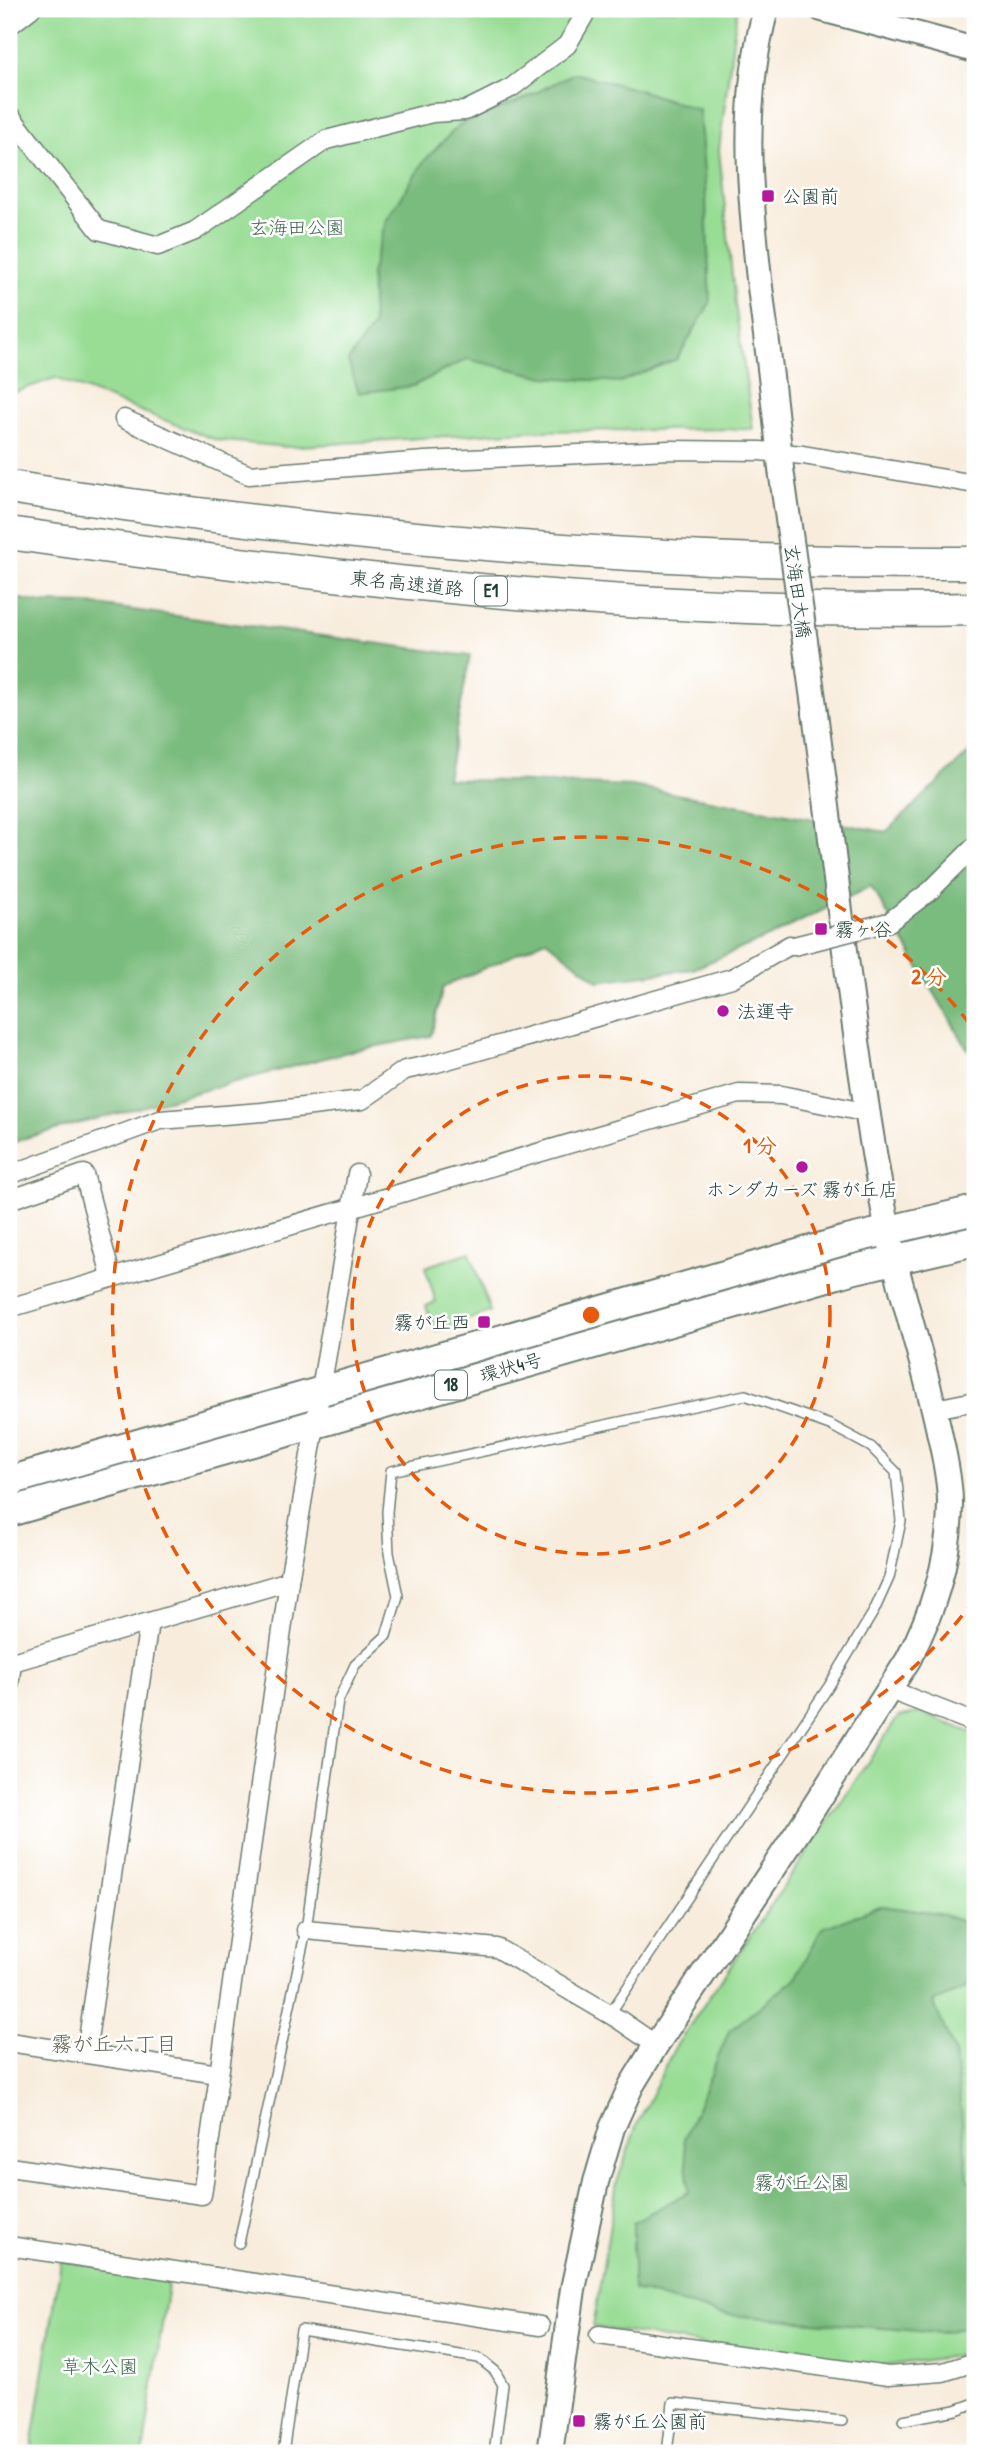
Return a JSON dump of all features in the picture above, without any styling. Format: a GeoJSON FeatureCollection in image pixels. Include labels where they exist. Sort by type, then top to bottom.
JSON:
{"type":"FeatureCollection","features":[{"type":"Feature","properties":{"kind":"highway"},"geometry":{"type":"LineString","coordinates":[[9,487],[121,505],[459,543],[751,561],[975,563]]}},
{"type":"Feature","properties":{"kind":"highway","name":"東名高速道路"},"geometry":{"type":"LineString","coordinates":[[9,533],[164,556],[562,597],[742,608],[975,609]]}},
{"type":"Feature","properties":{"kind":"main road","name":"環状4号"},"geometry":{"type":"LineString","coordinates":[[9,1481],[888,1229],[975,1210]]}},
{"type":"Feature","properties":{"kind":"main road","name":"環状4号"},"geometry":{"type":"LineString","coordinates":[[9,1512],[894,1259],[975,1241]]}},
{"type":"Feature","properties":{"kind":"street"},"geometry":{"type":"LineString","coordinates":[[9,26],[31,9]]}},
{"type":"Feature","properties":{"kind":"street"},"geometry":{"type":"LineString","coordinates":[[9,114],[99,230],[158,246],[195,231],[326,140],[432,113],[465,111],[511,88],[567,45],[588,9]]}},
{"type":"Feature","properties":{"kind":"street","name":"玄海田大橋"},"geometry":{"type":"LineString","coordinates":[[550,2453],[573,2289],[596,2182],[612,2128],[631,2086],[656,2045],[890,1690],[921,1635],[942,1573],[948,1536],[950,1502],[946,1465],[935,1409],[894,1259],[868,1113],[780,461],[752,215],[748,151],[750,101],[766,9]]}},
{"type":"Feature","properties":{"kind":"street"},"geometry":{"type":"LineString","coordinates":[[822,9],[975,50]]}},
{"type":"Feature","properties":{"kind":"street"},"geometry":{"type":"LineString","coordinates":[[124,419],[249,475],[425,461],[670,450],[975,484]]}},
{"type":"Feature","properties":{"kind":"street"},"geometry":{"type":"LineString","coordinates":[[9,1175],[160,1120],[362,1108],[405,1070],[732,978],[768,955],[790,945],[889,922],[930,891],[975,846]]}},
{"type":"Feature","properties":{"kind":"street"},"geometry":{"type":"LineString","coordinates":[[9,1308],[739,1094],[781,1095],[868,1113]]}},
{"type":"Feature","properties":{"kind":"street"},"geometry":{"type":"LineString","coordinates":[[9,1200],[84,1174],[111,1276]]}},
{"type":"Feature","properties":{"kind":"street"},"geometry":{"type":"LineString","coordinates":[[9,2167],[202,2195],[289,1581],[357,1174]]}},
{"type":"Feature","properties":{"kind":"street"},"geometry":{"type":"LineString","coordinates":[[935,1409],[975,1401]]}},
{"type":"Feature","properties":{"kind":"street"},"geometry":{"type":"LineString","coordinates":[[9,1686],[10,1663],[289,1581]]}},
{"type":"Feature","properties":{"kind":"street"},"geometry":{"type":"LineString","coordinates":[[86,2053],[149,1622]]}},
{"type":"Feature","properties":{"kind":"street"},"geometry":{"type":"LineString","coordinates":[[890,1690],[975,1723]]}},
{"type":"Feature","properties":{"kind":"street"},"geometry":{"type":"LineString","coordinates":[[306,1930],[497,1948],[656,2045]]}},
{"type":"Feature","properties":{"kind":"street"},"geometry":{"type":"LineString","coordinates":[[9,2042],[218,2074]]}},
{"type":"Feature","properties":{"kind":"street"},"geometry":{"type":"LineString","coordinates":[[9,2246],[540,2326]]}},
{"type":"Feature","properties":{"kind":"street"},"geometry":{"type":"LineString","coordinates":[[599,2334],[888,2376],[943,2372],[975,2362]]}},
{"type":"Feature","properties":{"kind":"lane"},"geometry":{"type":"LineString","coordinates":[[239,2243],[306,1930],[338,1701],[355,1665],[386,1636],[398,1597],[389,1553],[387,1511],[391,1471],[745,1395],[830,1425],[871,1447],[896,1472],[901,1521],[889,1578],[874,1611],[829,1686],[609,2015]]}},
{"type":"Feature","properties":{"kind":"lane"},"geometry":{"type":"LineString","coordinates":[[284,2453],[301,2330],[479,2358],[495,2371],[503,2385],[494,2453]]}},
{"type":"Feature","properties":{"kind":"lane"},"geometry":{"type":"LineString","coordinates":[[667,2453],[673,2403],[842,2421]]}},
{"type":"Feature","properties":{"kind":"lane"},"geometry":{"type":"LineString","coordinates":[[902,2420],[956,2410],[975,2403]]}},
{"type":"Feature","properties":{"kind":"green space","name":"玄海田公園"},"geometry":{"type":"Polygon","coordinates":[[[9,9],[737,9],[719,150],[735,304],[753,429],[525,431],[286,447],[216,440],[55,378],[9,394],[9,9]]]}},
{"type":"Feature","properties":{"kind":"green space"},"geometry":{"type":"Polygon","coordinates":[[[574,73],[639,90],[699,110],[710,303],[677,359],[620,382],[545,377],[467,359],[413,386],[359,393],[348,361],[373,326],[371,274],[386,221],[424,161],[459,125],[526,98],[574,73]]]}},
{"type":"Feature","properties":{"kind":"green space"},"geometry":{"type":"Polygon","coordinates":[[[9,597],[42,603],[89,604],[470,656],[447,779],[632,786],[886,832],[975,747],[975,1057],[967,1048],[871,886],[775,934],[693,969],[598,981],[546,940],[443,987],[431,1036],[351,1051],[22,1139],[9,1145],[9,597]]]}},
{"type":"Feature","properties":{"kind":"green space"},"geometry":{"type":"Polygon","coordinates":[[[470,1252],[490,1312],[435,1331],[426,1306],[436,1302],[425,1267],[470,1252]]]}},
{"type":"Feature","properties":{"kind":"green space","name":"霧が丘公園"},"geometry":{"type":"Polygon","coordinates":[[[921,1713],[975,1734],[975,2351],[862,2369],[593,2327],[617,2182],[637,2124],[674,2049],[899,1716],[921,1713]]]}},
{"type":"Feature","properties":{"kind":"green space","name":"霧が丘公園"},"geometry":{"type":"Polygon","coordinates":[[[883,1906],[945,1915],[975,1927],[975,1971],[965,1988],[933,2002],[955,2053],[968,2179],[975,2186],[975,2325],[940,2333],[719,2314],[633,2290],[633,2222],[689,2192],[684,2139],[729,2031],[796,1978],[822,1928],[883,1906]]]}},
{"type":"Feature","properties":{"kind":"green space","name":"草木公園"},"geometry":{"type":"Polygon","coordinates":[[[61,2261],[169,2278],[143,2453],[31,2453],[61,2261]]]}},
{"type":"Feature","properties":{"kind":"place","name":"公園前"},"geometry":{"type":"Point","coordinates":[768,196]}},
{"type":"Feature","properties":{"kind":"place","name":"霧ヶ谷"},"geometry":{"type":"Point","coordinates":[821,929]}},
{"type":"Feature","properties":{"kind":"place","name":"法運寺"},"geometry":{"type":"Point","coordinates":[723,1011]}},
{"type":"Feature","properties":{"kind":"place","name":"ホンダカーズ 霧が丘店"},"geometry":{"type":"Point","coordinates":[802,1167]}},
{"type":"Feature","properties":{"kind":"place","name":"霧が丘西"},"geometry":{"type":"Point","coordinates":[484,1322]}},
{"type":"Feature","properties":{"kind":"place","name":"霧が丘公園前"},"geometry":{"type":"Point","coordinates":[579,2421]}},
{"type":"Feature","properties":{"kind":"district","name":"霧が丘六丁目"},"geometry":{"type":"Point","coordinates":[114,2044]}}]}
